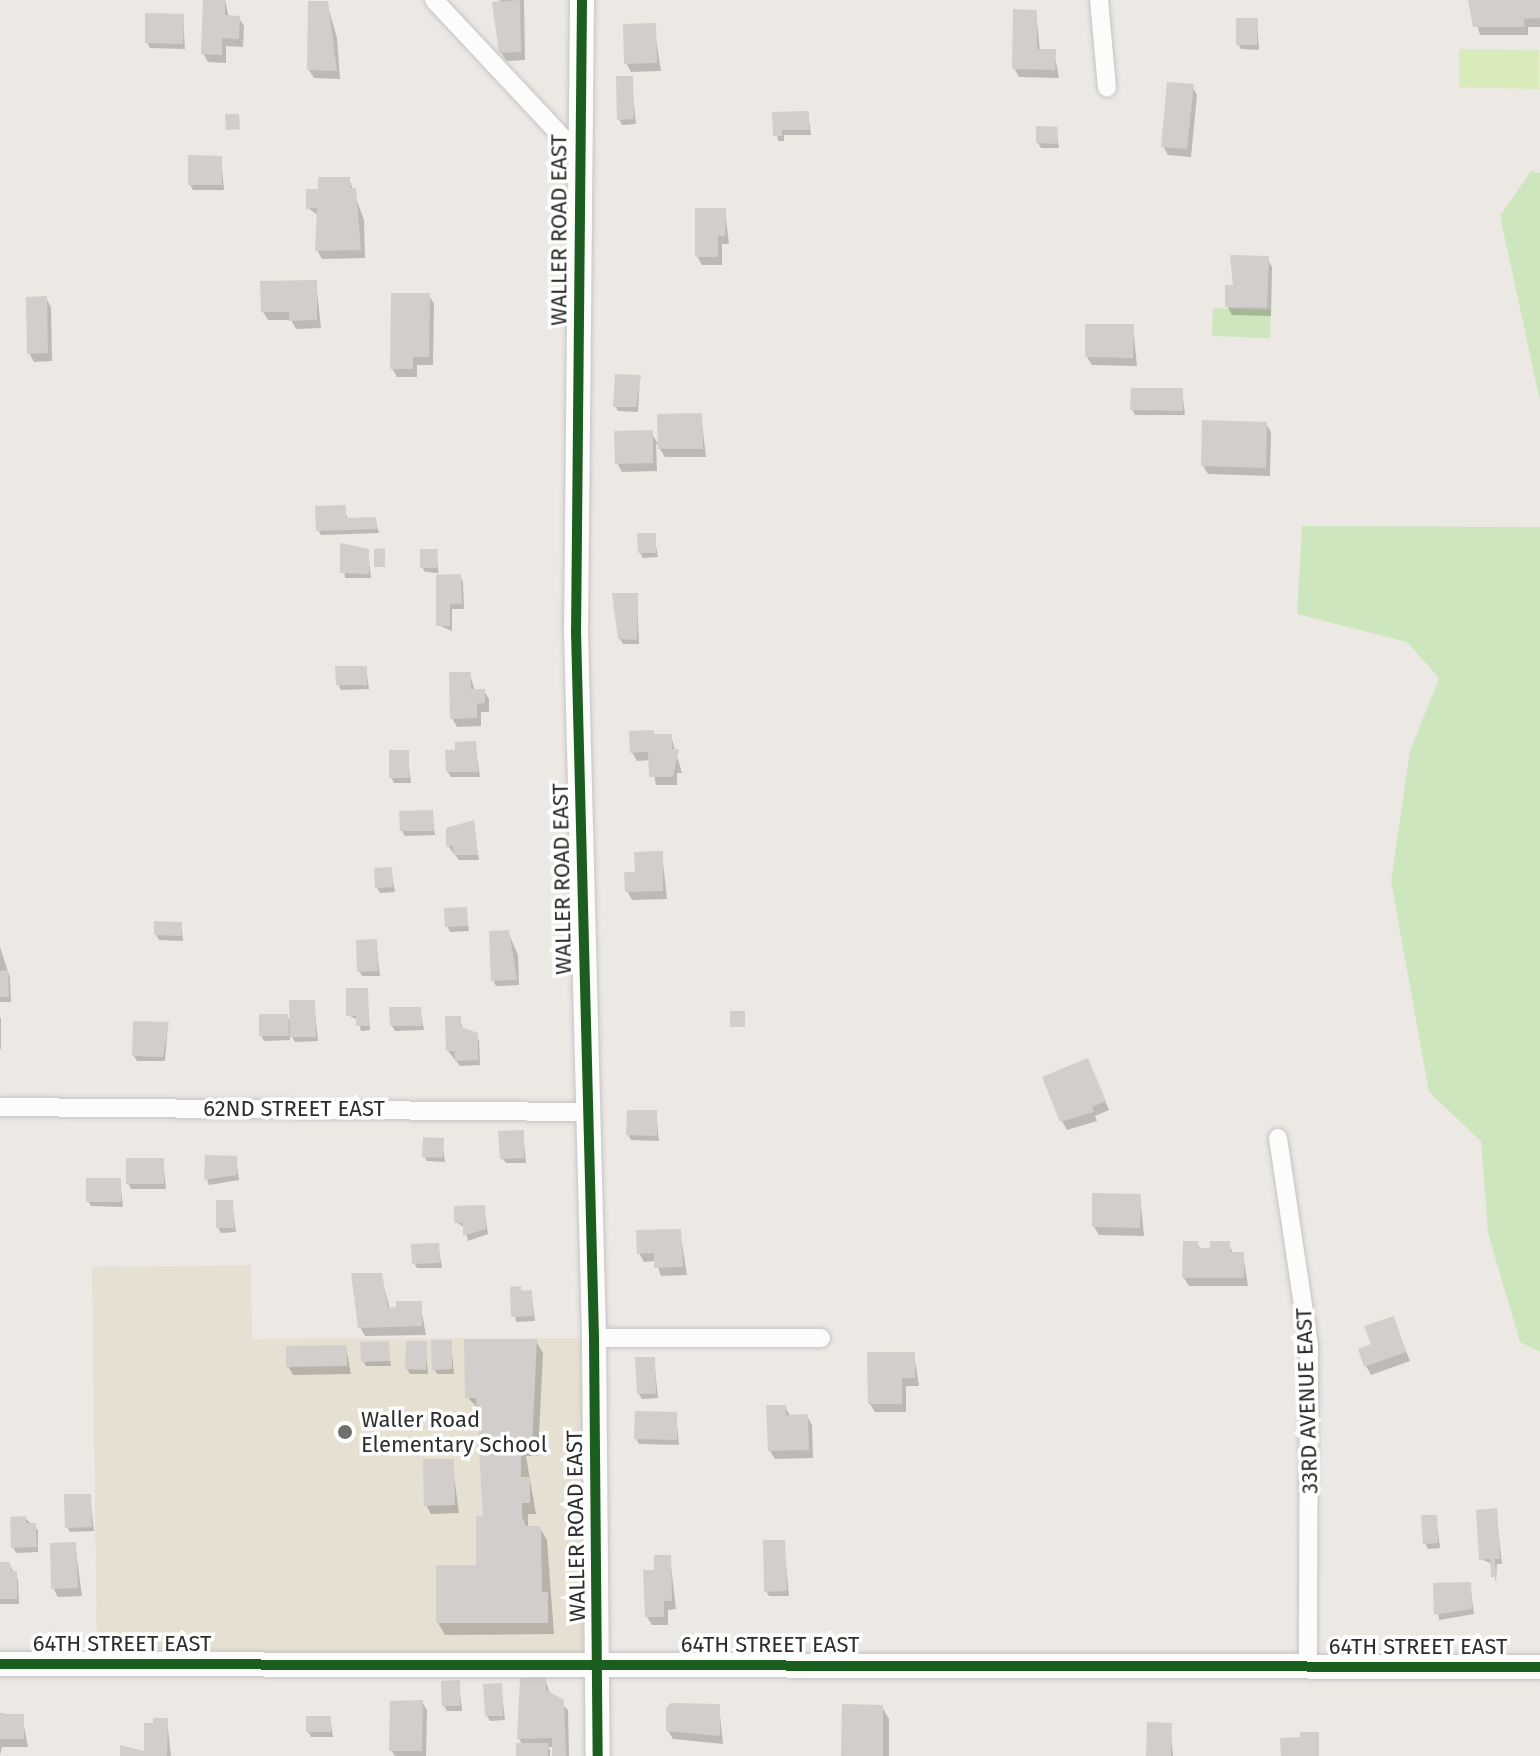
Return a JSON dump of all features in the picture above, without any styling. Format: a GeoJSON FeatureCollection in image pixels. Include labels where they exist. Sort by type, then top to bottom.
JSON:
{"type":"FeatureCollection","features":[{"type":"Feature","properties":{"kind":"street"},"geometry":{"type":"LineString","coordinates":[[434,0],[579,155]]}},
{"type":"Feature","properties":{"kind":"street","name":"WALLER ROAD EAST"},"geometry":{"type":"LineString","coordinates":[[582,0],[576,631],[594,1338],[598,1756]]}},
{"type":"Feature","properties":{"kind":"street"},"geometry":{"type":"LineString","coordinates":[[1099,0],[1107,88]]}},
{"type":"Feature","properties":{"kind":"street","name":"62ND STREET EAST"},"geometry":{"type":"LineString","coordinates":[[0,1107],[588,1112]]}},
{"type":"Feature","properties":{"kind":"street","name":"33RD AVENUE EAST"},"geometry":{"type":"LineString","coordinates":[[1278,1138],[1309,1346],[1308,1666]]}},
{"type":"Feature","properties":{"kind":"street"},"geometry":{"type":"LineString","coordinates":[[594,1338],[821,1338]]}},
{"type":"Feature","properties":{"kind":"street","name":"64TH STREET EAST"},"geometry":{"type":"LineString","coordinates":[[0,1664],[1540,1667]]}},
{"type":"Feature","properties":{"kind":"shaded area","name":"Waller Road Elementary School"},"geometry":{"type":"Polygon","coordinates":[[[251,1265],[252,1339],[594,1338],[598,1665],[97,1664],[92,1267],[251,1265]]]}},
{"type":"Feature","properties":{"kind":"green space"},"geometry":{"type":"Polygon","coordinates":[[[1459,49],[1539,50],[1539,89],[1459,87],[1459,49]]]}},
{"type":"Feature","properties":{"kind":"green space"},"geometry":{"type":"Polygon","coordinates":[[[1531,171],[1540,173],[1540,401],[1500,216],[1531,171]]]}},
{"type":"Feature","properties":{"kind":"green space"},"geometry":{"type":"Polygon","coordinates":[[[1213,308],[1271,310],[1270,338],[1212,336],[1213,308]]]}},
{"type":"Feature","properties":{"kind":"green space"},"geometry":{"type":"Polygon","coordinates":[[[1302,526],[1540,527],[1540,1352],[1520,1342],[1488,1233],[1481,1141],[1429,1092],[1391,881],[1410,751],[1439,678],[1407,642],[1297,614],[1302,526]]]}},
{"type":"Feature","properties":{"kind":"building"},"geometry":{"type":"Polygon","coordinates":[[[203,0],[225,0],[225,15],[240,16],[239,39],[222,38],[222,55],[201,54],[203,0]]]}},
{"type":"Feature","properties":{"kind":"building"},"geometry":{"type":"Polygon","coordinates":[[[520,0],[521,52],[499,53],[492,2],[520,0]]]}},
{"type":"Feature","properties":{"kind":"building"},"geometry":{"type":"Polygon","coordinates":[[[1468,0],[1540,0],[1540,18],[1524,19],[1525,27],[1473,27],[1468,0]]]}},
{"type":"Feature","properties":{"kind":"building"},"geometry":{"type":"Polygon","coordinates":[[[308,1],[328,1],[337,71],[307,70],[308,1]]]}},
{"type":"Feature","properties":{"kind":"building"},"geometry":{"type":"Polygon","coordinates":[[[1013,9],[1037,10],[1037,49],[1056,49],[1055,70],[1012,69],[1013,9]]]}},
{"type":"Feature","properties":{"kind":"building"},"geometry":{"type":"Polygon","coordinates":[[[145,13],[184,14],[183,44],[145,43],[145,13]]]}},
{"type":"Feature","properties":{"kind":"building"},"geometry":{"type":"Polygon","coordinates":[[[1236,18],[1258,18],[1257,45],[1236,45],[1236,18]]]}},
{"type":"Feature","properties":{"kind":"building"},"geometry":{"type":"Polygon","coordinates":[[[656,23],[657,63],[624,64],[623,24],[656,23]]]}},
{"type":"Feature","properties":{"kind":"building"},"geometry":{"type":"Polygon","coordinates":[[[616,76],[633,76],[634,119],[617,120],[616,76]]]}},
{"type":"Feature","properties":{"kind":"building"},"geometry":{"type":"Polygon","coordinates":[[[1167,82],[1194,84],[1187,149],[1161,147],[1167,82]]]}},
{"type":"Feature","properties":{"kind":"building"},"geometry":{"type":"Polygon","coordinates":[[[809,111],[809,130],[782,130],[782,136],[773,136],[772,112],[809,111]]]}},
{"type":"Feature","properties":{"kind":"building"},"geometry":{"type":"Polygon","coordinates":[[[225,114],[239,114],[240,129],[226,130],[225,114]]]}},
{"type":"Feature","properties":{"kind":"building"},"geometry":{"type":"Polygon","coordinates":[[[1036,126],[1058,127],[1057,144],[1036,143],[1036,126]]]}},
{"type":"Feature","properties":{"kind":"building"},"geometry":{"type":"Polygon","coordinates":[[[188,155],[222,156],[222,185],[188,185],[188,155]]]}},
{"type":"Feature","properties":{"kind":"building"},"geometry":{"type":"Polygon","coordinates":[[[318,177],[350,177],[350,188],[356,188],[361,250],[315,251],[317,208],[306,209],[306,189],[318,189],[318,177]]]}},
{"type":"Feature","properties":{"kind":"building"},"geometry":{"type":"Polygon","coordinates":[[[695,208],[726,208],[725,236],[718,236],[718,257],[695,257],[695,208]]]}},
{"type":"Feature","properties":{"kind":"building"},"geometry":{"type":"Polygon","coordinates":[[[1230,255],[1269,256],[1267,308],[1225,307],[1225,285],[1233,285],[1230,255]]]}},
{"type":"Feature","properties":{"kind":"building"},"geometry":{"type":"Polygon","coordinates":[[[317,280],[317,320],[289,321],[289,312],[261,312],[260,281],[317,280]]]}},
{"type":"Feature","properties":{"kind":"building"},"geometry":{"type":"Polygon","coordinates":[[[391,293],[430,293],[429,357],[413,357],[413,369],[390,369],[391,293]]]}},
{"type":"Feature","properties":{"kind":"building"},"geometry":{"type":"Polygon","coordinates":[[[47,296],[48,353],[27,354],[26,297],[47,296]]]}},
{"type":"Feature","properties":{"kind":"building"},"geometry":{"type":"Polygon","coordinates":[[[1085,324],[1134,324],[1133,358],[1085,357],[1085,324]]]}},
{"type":"Feature","properties":{"kind":"building"},"geometry":{"type":"Polygon","coordinates":[[[615,374],[641,375],[636,407],[613,407],[615,374]]]}},
{"type":"Feature","properties":{"kind":"building"},"geometry":{"type":"Polygon","coordinates":[[[1131,388],[1183,388],[1183,411],[1130,410],[1131,388]]]}},
{"type":"Feature","properties":{"kind":"building"},"geometry":{"type":"Polygon","coordinates":[[[702,413],[703,449],[658,449],[657,414],[702,413]]]}},
{"type":"Feature","properties":{"kind":"building"},"geometry":{"type":"Polygon","coordinates":[[[1202,420],[1267,422],[1266,468],[1201,466],[1202,420]]]}},
{"type":"Feature","properties":{"kind":"building"},"geometry":{"type":"Polygon","coordinates":[[[653,430],[653,463],[615,464],[614,431],[653,430]]]}},
{"type":"Feature","properties":{"kind":"building"},"geometry":{"type":"Polygon","coordinates":[[[346,505],[346,518],[376,517],[377,529],[316,531],[315,506],[346,505]]]}},
{"type":"Feature","properties":{"kind":"building"},"geometry":{"type":"Polygon","coordinates":[[[637,533],[656,533],[656,553],[638,553],[637,533]]]}},
{"type":"Feature","properties":{"kind":"building"},"geometry":{"type":"Polygon","coordinates":[[[340,543],[369,549],[369,574],[340,573],[340,543]]]}},
{"type":"Feature","properties":{"kind":"building"},"geometry":{"type":"Polygon","coordinates":[[[385,548],[385,567],[374,567],[374,549],[385,548]]]}},
{"type":"Feature","properties":{"kind":"building"},"geometry":{"type":"Polygon","coordinates":[[[420,549],[438,549],[437,568],[420,568],[420,549]]]}},
{"type":"Feature","properties":{"kind":"building"},"geometry":{"type":"Polygon","coordinates":[[[461,574],[462,604],[450,604],[450,626],[436,626],[436,575],[461,574]]]}},
{"type":"Feature","properties":{"kind":"building"},"geometry":{"type":"Polygon","coordinates":[[[612,593],[638,593],[637,640],[618,639],[612,593]]]}},
{"type":"Feature","properties":{"kind":"building"},"geometry":{"type":"Polygon","coordinates":[[[335,666],[367,666],[367,685],[336,685],[335,666]]]}},
{"type":"Feature","properties":{"kind":"building"},"geometry":{"type":"Polygon","coordinates":[[[449,672],[471,672],[471,689],[485,689],[485,703],[477,704],[477,718],[450,719],[449,672]]]}},
{"type":"Feature","properties":{"kind":"building"},"geometry":{"type":"Polygon","coordinates":[[[654,730],[654,734],[672,734],[672,749],[679,749],[673,777],[649,777],[648,752],[630,753],[629,731],[654,730]]]}},
{"type":"Feature","properties":{"kind":"building"},"geometry":{"type":"Polygon","coordinates":[[[476,741],[478,772],[446,772],[445,750],[455,750],[455,742],[476,741]]]}},
{"type":"Feature","properties":{"kind":"building"},"geometry":{"type":"Polygon","coordinates":[[[389,750],[409,750],[409,778],[389,778],[389,750]]]}},
{"type":"Feature","properties":{"kind":"building"},"geometry":{"type":"Polygon","coordinates":[[[433,810],[434,831],[400,831],[399,811],[433,810]]]}},
{"type":"Feature","properties":{"kind":"building"},"geometry":{"type":"Polygon","coordinates":[[[474,820],[478,855],[454,855],[453,846],[446,847],[446,828],[474,820]]]}},
{"type":"Feature","properties":{"kind":"building"},"geometry":{"type":"Polygon","coordinates":[[[663,851],[663,891],[625,892],[624,872],[635,872],[634,852],[663,851]]]}},
{"type":"Feature","properties":{"kind":"building"},"geometry":{"type":"Polygon","coordinates":[[[392,867],[393,887],[375,888],[374,868],[392,867]]]}},
{"type":"Feature","properties":{"kind":"building"},"geometry":{"type":"Polygon","coordinates":[[[467,907],[468,926],[445,927],[444,908],[467,907]]]}},
{"type":"Feature","properties":{"kind":"building"},"geometry":{"type":"Polygon","coordinates":[[[154,921],[182,922],[181,936],[154,935],[154,921]]]}},
{"type":"Feature","properties":{"kind":"building"},"geometry":{"type":"Polygon","coordinates":[[[509,930],[517,980],[491,981],[489,931],[509,930]]]}},
{"type":"Feature","properties":{"kind":"building"},"geometry":{"type":"Polygon","coordinates":[[[377,939],[378,971],[357,972],[356,940],[377,939]]]}},
{"type":"Feature","properties":{"kind":"building"},"geometry":{"type":"Polygon","coordinates":[[[8,970],[9,997],[0,997],[0,971],[8,970]]]}},
{"type":"Feature","properties":{"kind":"building"},"geometry":{"type":"Polygon","coordinates":[[[346,988],[368,988],[369,1026],[356,1026],[356,1016],[346,1016],[346,988]]]}},
{"type":"Feature","properties":{"kind":"building"},"geometry":{"type":"Polygon","coordinates":[[[289,1000],[315,1000],[316,1037],[290,1037],[289,1000]]]}},
{"type":"Feature","properties":{"kind":"building"},"geometry":{"type":"Polygon","coordinates":[[[389,1007],[421,1007],[422,1026],[390,1026],[389,1007]]]}},
{"type":"Feature","properties":{"kind":"building"},"geometry":{"type":"Polygon","coordinates":[[[730,1011],[745,1011],[745,1027],[730,1027],[730,1011]]]}},
{"type":"Feature","properties":{"kind":"building"},"geometry":{"type":"Polygon","coordinates":[[[259,1014],[288,1014],[289,1036],[259,1036],[259,1014]]]}},
{"type":"Feature","properties":{"kind":"building"},"geometry":{"type":"Polygon","coordinates":[[[445,1016],[461,1016],[461,1027],[478,1033],[478,1060],[455,1061],[455,1051],[446,1051],[445,1016]]]}},
{"type":"Feature","properties":{"kind":"building"},"geometry":{"type":"Polygon","coordinates":[[[133,1021],[169,1022],[163,1057],[132,1056],[133,1021]]]}},
{"type":"Feature","properties":{"kind":"building"},"geometry":{"type":"Polygon","coordinates":[[[1088,1058],[1106,1101],[1092,1107],[1094,1112],[1060,1122],[1042,1077],[1088,1058]]]}},
{"type":"Feature","properties":{"kind":"building"},"geometry":{"type":"Polygon","coordinates":[[[627,1110],[657,1110],[657,1136],[626,1135],[627,1110]]]}},
{"type":"Feature","properties":{"kind":"building"},"geometry":{"type":"Polygon","coordinates":[[[524,1130],[524,1158],[500,1159],[498,1131],[524,1130]]]}},
{"type":"Feature","properties":{"kind":"building"},"geometry":{"type":"Polygon","coordinates":[[[423,1137],[444,1138],[443,1158],[422,1157],[423,1137]]]}},
{"type":"Feature","properties":{"kind":"building"},"geometry":{"type":"Polygon","coordinates":[[[205,1155],[237,1156],[237,1175],[204,1180],[205,1155]]]}},
{"type":"Feature","properties":{"kind":"building"},"geometry":{"type":"Polygon","coordinates":[[[126,1158],[164,1158],[164,1184],[126,1184],[126,1158]]]}},
{"type":"Feature","properties":{"kind":"building"},"geometry":{"type":"Polygon","coordinates":[[[86,1178],[121,1178],[121,1202],[86,1202],[86,1178]]]}},
{"type":"Feature","properties":{"kind":"building"},"geometry":{"type":"Polygon","coordinates":[[[1092,1193],[1141,1194],[1140,1228],[1092,1227],[1092,1193]]]}},
{"type":"Feature","properties":{"kind":"building"},"geometry":{"type":"Polygon","coordinates":[[[216,1200],[233,1200],[234,1228],[216,1228],[216,1200]]]}},
{"type":"Feature","properties":{"kind":"building"},"geometry":{"type":"Polygon","coordinates":[[[485,1205],[486,1229],[463,1236],[463,1223],[454,1223],[454,1206],[485,1205]]]}},
{"type":"Feature","properties":{"kind":"building"},"geometry":{"type":"Polygon","coordinates":[[[681,1229],[683,1267],[654,1268],[654,1253],[637,1254],[636,1230],[681,1229]]]}},
{"type":"Feature","properties":{"kind":"building"},"geometry":{"type":"Polygon","coordinates":[[[1183,1241],[1198,1241],[1198,1248],[1210,1248],[1210,1241],[1230,1241],[1230,1252],[1244,1252],[1244,1278],[1182,1278],[1183,1241]]]}},
{"type":"Feature","properties":{"kind":"building"},"geometry":{"type":"Polygon","coordinates":[[[439,1243],[440,1263],[412,1264],[411,1244],[439,1243]]]}},
{"type":"Feature","properties":{"kind":"building"},"geometry":{"type":"Polygon","coordinates":[[[351,1273],[382,1273],[388,1308],[396,1307],[396,1301],[422,1301],[422,1326],[358,1328],[351,1273]]]}},
{"type":"Feature","properties":{"kind":"building"},"geometry":{"type":"Polygon","coordinates":[[[521,1286],[521,1291],[532,1290],[533,1316],[511,1317],[510,1287],[521,1286]]]}},
{"type":"Feature","properties":{"kind":"building"},"geometry":{"type":"Polygon","coordinates":[[[1394,1316],[1406,1352],[1364,1367],[1358,1349],[1371,1344],[1364,1326],[1394,1316]]]}},
{"type":"Feature","properties":{"kind":"building"},"geometry":{"type":"Polygon","coordinates":[[[464,1339],[537,1339],[532,1445],[521,1445],[521,1477],[530,1477],[530,1503],[522,1503],[522,1517],[526,1526],[541,1526],[542,1592],[548,1592],[548,1623],[436,1623],[436,1565],[476,1565],[476,1516],[483,1516],[476,1398],[465,1398],[464,1339]]]}},
{"type":"Feature","properties":{"kind":"building"},"geometry":{"type":"Polygon","coordinates":[[[431,1340],[452,1340],[452,1369],[432,1370],[431,1340]]]}},
{"type":"Feature","properties":{"kind":"building"},"geometry":{"type":"Polygon","coordinates":[[[389,1341],[390,1361],[361,1362],[360,1342],[389,1341]]]}},
{"type":"Feature","properties":{"kind":"building"},"geometry":{"type":"Polygon","coordinates":[[[406,1341],[427,1341],[426,1370],[405,1369],[406,1341]]]}},
{"type":"Feature","properties":{"kind":"building"},"geometry":{"type":"Polygon","coordinates":[[[347,1345],[347,1366],[286,1367],[286,1346],[347,1345]]]}},
{"type":"Feature","properties":{"kind":"building"},"geometry":{"type":"Polygon","coordinates":[[[867,1352],[915,1352],[915,1378],[902,1378],[902,1404],[868,1404],[867,1352]]]}},
{"type":"Feature","properties":{"kind":"building"},"geometry":{"type":"Polygon","coordinates":[[[635,1357],[655,1357],[656,1394],[637,1394],[635,1357]]]}},
{"type":"Feature","properties":{"kind":"building"},"geometry":{"type":"Polygon","coordinates":[[[766,1405],[786,1405],[786,1415],[808,1414],[809,1450],[768,1451],[766,1405]]]}},
{"type":"Feature","properties":{"kind":"building"},"geometry":{"type":"Polygon","coordinates":[[[635,1411],[677,1412],[677,1440],[634,1439],[635,1411]]]}},
{"type":"Feature","properties":{"kind":"building"},"geometry":{"type":"Polygon","coordinates":[[[423,1459],[454,1459],[455,1505],[424,1506],[423,1459]]]}},
{"type":"Feature","properties":{"kind":"building"},"geometry":{"type":"Polygon","coordinates":[[[64,1494],[91,1494],[92,1527],[65,1528],[64,1494]]]}},
{"type":"Feature","properties":{"kind":"building"},"geometry":{"type":"Polygon","coordinates":[[[1497,1508],[1500,1559],[1495,1559],[1496,1577],[1491,1577],[1490,1559],[1479,1560],[1476,1510],[1497,1508]]]}},
{"type":"Feature","properties":{"kind":"building"},"geometry":{"type":"Polygon","coordinates":[[[1421,1515],[1437,1515],[1438,1543],[1423,1544],[1421,1515]]]}},
{"type":"Feature","properties":{"kind":"building"},"geometry":{"type":"Polygon","coordinates":[[[26,1516],[26,1523],[36,1523],[37,1547],[11,1548],[10,1517],[26,1516]]]}},
{"type":"Feature","properties":{"kind":"building"},"geometry":{"type":"Polygon","coordinates":[[[763,1540],[785,1540],[787,1591],[764,1592],[763,1540]]]}},
{"type":"Feature","properties":{"kind":"building"},"geometry":{"type":"Polygon","coordinates":[[[76,1542],[78,1588],[51,1589],[50,1543],[76,1542]]]}},
{"type":"Feature","properties":{"kind":"building"},"geometry":{"type":"Polygon","coordinates":[[[654,1555],[671,1555],[672,1601],[664,1601],[664,1617],[645,1617],[643,1570],[654,1570],[654,1555]]]}},
{"type":"Feature","properties":{"kind":"building"},"geometry":{"type":"Polygon","coordinates":[[[0,1562],[10,1562],[11,1571],[17,1571],[17,1599],[0,1599],[0,1562]]]}},
{"type":"Feature","properties":{"kind":"building"},"geometry":{"type":"Polygon","coordinates":[[[1471,1582],[1472,1609],[1434,1615],[1433,1583],[1471,1582]]]}},
{"type":"Feature","properties":{"kind":"building"},"geometry":{"type":"Polygon","coordinates":[[[546,1677],[546,1690],[564,1700],[566,1756],[552,1756],[552,1738],[517,1739],[520,1678],[546,1677]]]}},
{"type":"Feature","properties":{"kind":"building"},"geometry":{"type":"Polygon","coordinates":[[[460,1680],[460,1706],[442,1706],[441,1681],[460,1680]]]}},
{"type":"Feature","properties":{"kind":"building"},"geometry":{"type":"Polygon","coordinates":[[[502,1683],[503,1716],[485,1716],[483,1684],[502,1683]]]}},
{"type":"Feature","properties":{"kind":"building"},"geometry":{"type":"Polygon","coordinates":[[[423,1700],[422,1751],[389,1751],[390,1701],[423,1700]]]}},
{"type":"Feature","properties":{"kind":"building"},"geometry":{"type":"Polygon","coordinates":[[[671,1703],[720,1704],[720,1736],[666,1731],[666,1708],[671,1703]]]}},
{"type":"Feature","properties":{"kind":"building"},"geometry":{"type":"Polygon","coordinates":[[[842,1704],[883,1705],[883,1756],[841,1756],[842,1704]]]}},
{"type":"Feature","properties":{"kind":"building"},"geometry":{"type":"Polygon","coordinates":[[[0,1714],[24,1714],[24,1739],[0,1739],[0,1714]]]}},
{"type":"Feature","properties":{"kind":"building"},"geometry":{"type":"Polygon","coordinates":[[[306,1716],[331,1716],[331,1732],[306,1732],[306,1716]]]}},
{"type":"Feature","properties":{"kind":"building"},"geometry":{"type":"Polygon","coordinates":[[[153,1718],[168,1718],[167,1756],[120,1756],[120,1745],[144,1751],[144,1723],[153,1723],[153,1718]]]}},
{"type":"Feature","properties":{"kind":"building"},"geometry":{"type":"Polygon","coordinates":[[[1147,1722],[1172,1723],[1171,1756],[1146,1756],[1147,1722]]]}},
{"type":"Feature","properties":{"kind":"building"},"geometry":{"type":"Polygon","coordinates":[[[1300,1732],[1319,1732],[1319,1756],[1281,1756],[1280,1738],[1300,1737],[1300,1732]]]}},
{"type":"Feature","properties":{"kind":"building"},"geometry":{"type":"Polygon","coordinates":[[[516,1743],[548,1743],[548,1756],[516,1756],[516,1743]]]}},
{"type":"Feature","properties":{"kind":"cycle path"},"geometry":{"type":"LineString","coordinates":[[582,0],[576,631],[594,1338],[598,1756]]}},
{"type":"Feature","properties":{"kind":"cycle path"},"geometry":{"type":"LineString","coordinates":[[0,1664],[1540,1667]]}},
{"type":"Feature","properties":{"kind":"place","name":"Waller Road Elementary School"},"geometry":{"type":"Point","coordinates":[345,1432]}}]}
